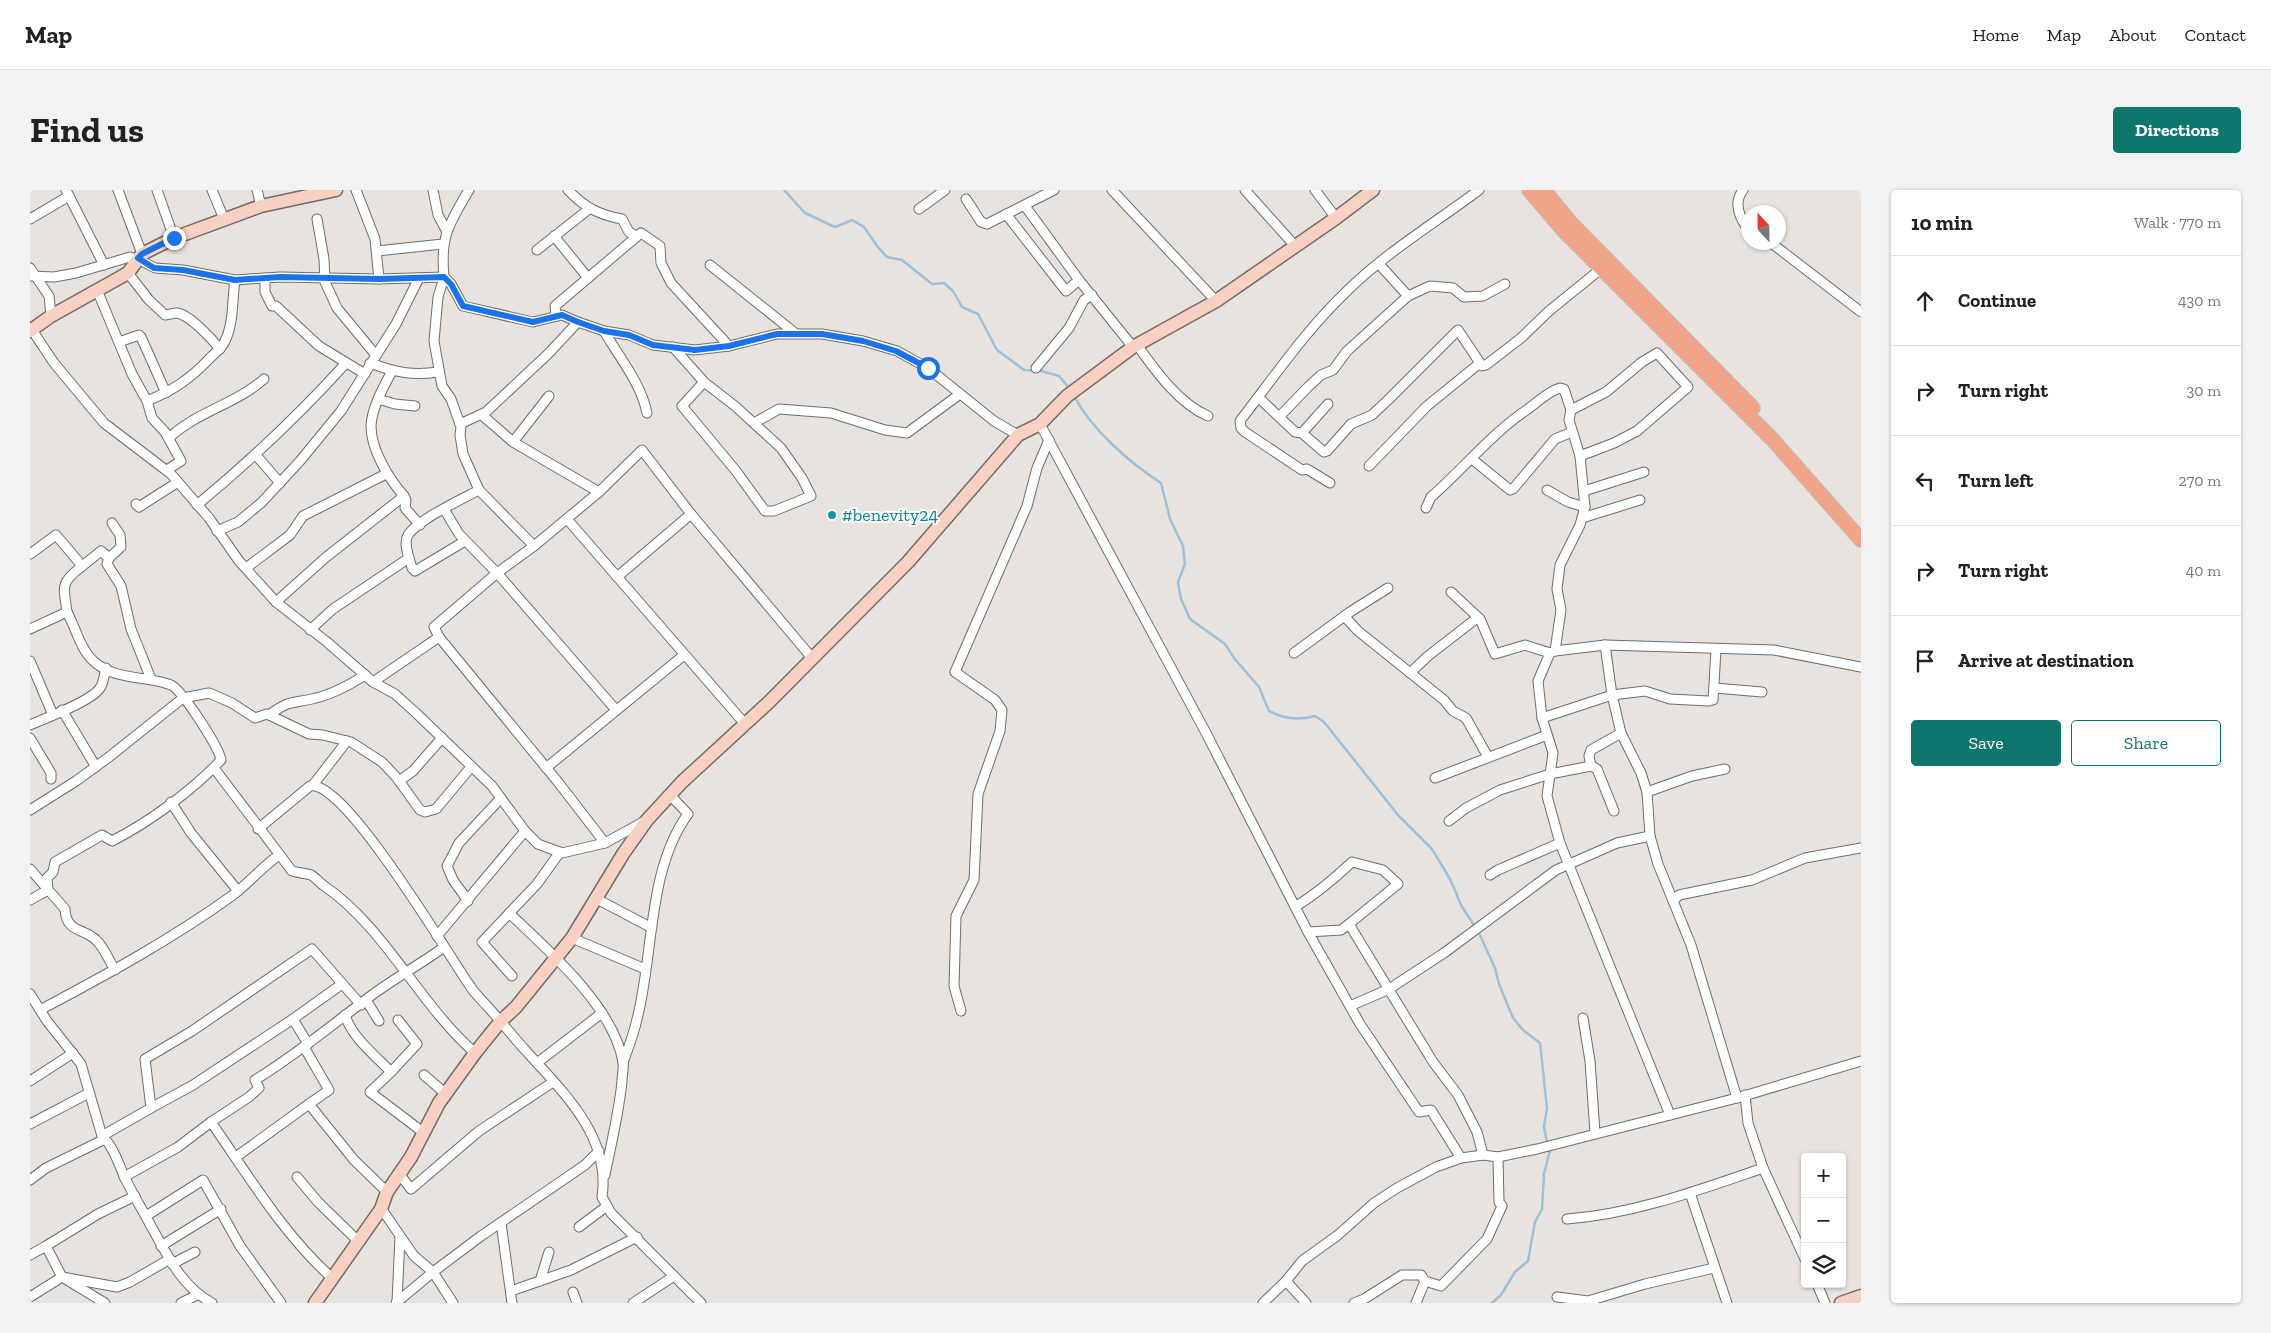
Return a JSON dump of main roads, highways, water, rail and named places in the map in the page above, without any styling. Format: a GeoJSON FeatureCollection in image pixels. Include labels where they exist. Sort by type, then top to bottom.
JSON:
{"type":"FeatureCollection","features":[{"type":"Feature","properties":{"kind":"main road"},"geometry":{"type":"LineString","coordinates":[[1529,190],[1564,232],[1772,440],[1861,540]]}},
{"type":"Feature","properties":{"kind":"main road"},"geometry":{"type":"LineString","coordinates":[[1544,190],[1570,222],[1764,420],[1861,527]]}},
{"type":"Feature","properties":{"kind":"waterway"},"geometry":{"type":"LineString","coordinates":[[784,190],[805,213],[835,227],[852,220],[864,227],[887,257],[902,260],[932,284],[944,283],[953,291],[962,307],[978,314],[997,350],[1024,370],[1041,371],[1059,376],[1069,388]]}},
{"type":"Feature","properties":{"kind":"waterway"},"geometry":{"type":"LineString","coordinates":[[1074,396],[1101,433],[1125,456],[1161,483],[1170,519],[1183,546],[1185,564],[1178,582],[1181,599],[1190,619],[1225,644],[1234,658],[1259,687],[1269,711],[1291,718],[1315,716],[1324,722],[1398,815],[1432,849],[1450,879],[1462,907],[1474,925]]}},
{"type":"Feature","properties":{"kind":"waterway"},"geometry":{"type":"LineString","coordinates":[[1478,931],[1495,968],[1499,984],[1513,1018],[1523,1030],[1540,1043],[1547,1108],[1544,1127],[1547,1142]]}},
{"type":"Feature","properties":{"kind":"waterway"},"geometry":{"type":"LineString","coordinates":[[1492,1303],[1501,1295],[1515,1272],[1528,1261],[1535,1222],[1542,1209],[1544,1174],[1550,1150]]}},
{"type":"Feature","properties":{"kind":"place","name":"#benevity24"},"geometry":{"type":"Point","coordinates":[832,515]}}]}
